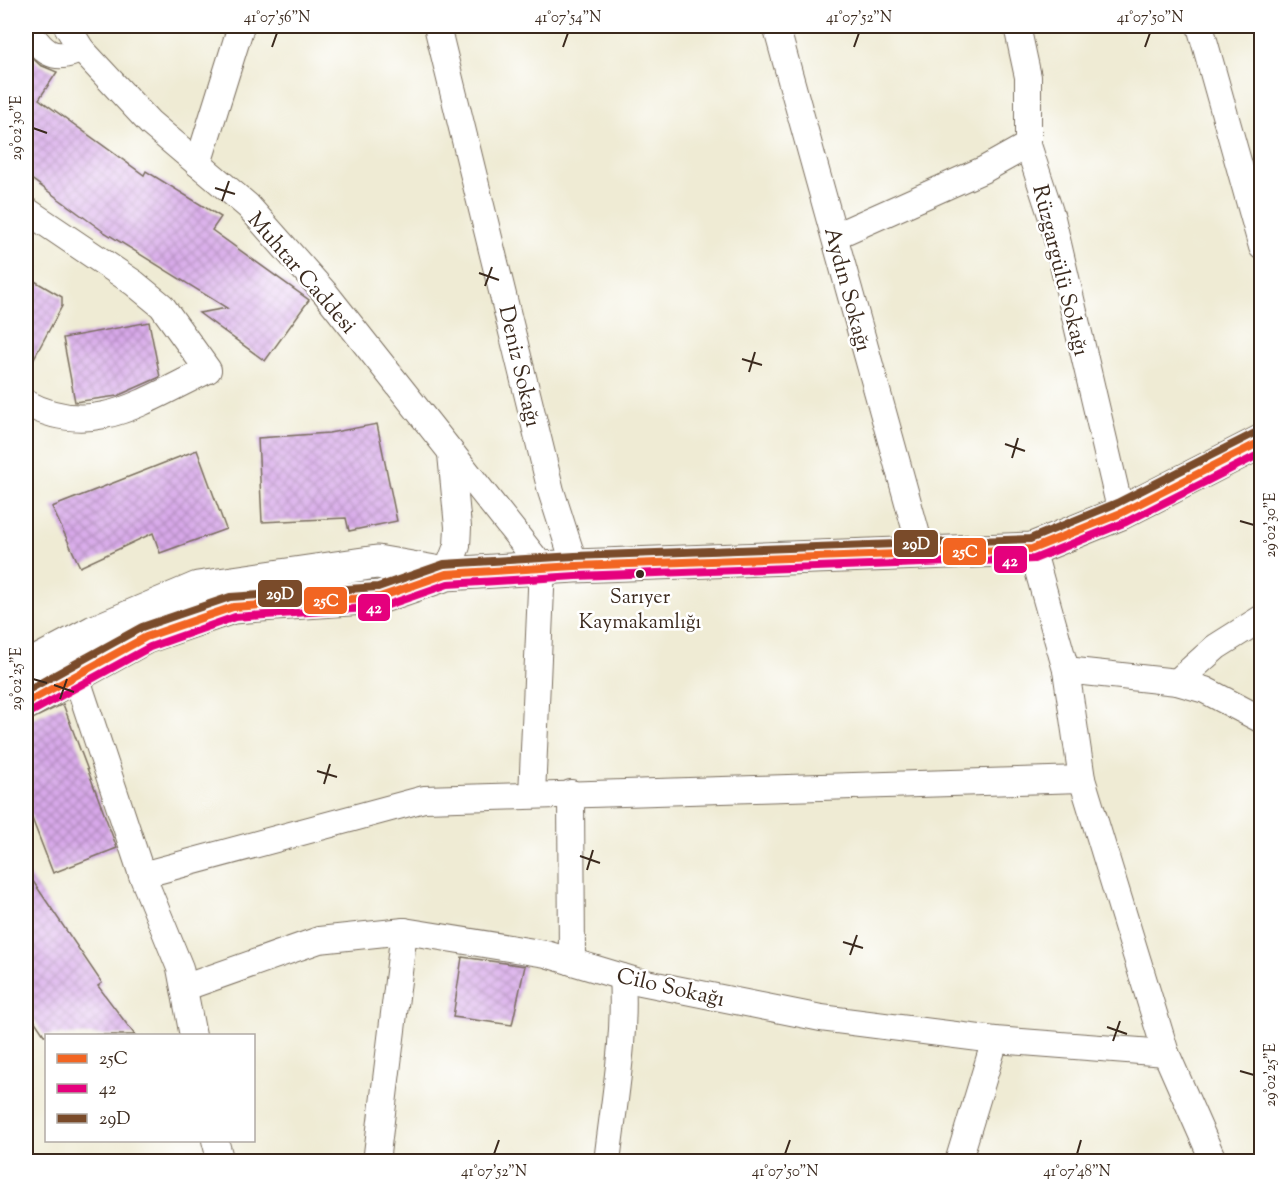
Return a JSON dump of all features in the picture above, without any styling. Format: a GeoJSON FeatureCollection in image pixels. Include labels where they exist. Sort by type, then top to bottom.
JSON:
{"type":"FeatureCollection","features":[{"type":"Feature","properties":{"kind":"main road"},"geometry":{"type":"LineString","coordinates":[[26,668],[94,632],[198,588],[377,562],[446,574],[542,567],[1032,549],[1121,513],[1262,441]]}},
{"type":"Feature","properties":{"kind":"main road"},"geometry":{"type":"LineString","coordinates":[[26,703],[146,637],[233,607],[381,597],[446,574]]}},
{"type":"Feature","properties":{"kind":"street","name":"Muhtar Caddesi"},"geometry":{"type":"LineString","coordinates":[[67,26],[81,49],[150,123],[248,206],[326,294],[542,567]]}},
{"type":"Feature","properties":{"kind":"street"},"geometry":{"type":"LineString","coordinates":[[198,164],[241,26]]}},
{"type":"Feature","properties":{"kind":"street","name":"Deniz Sokağı"},"geometry":{"type":"LineString","coordinates":[[437,26],[550,491],[575,566]]}},
{"type":"Feature","properties":{"kind":"street","name":"Aydın Sokağı"},"geometry":{"type":"LineString","coordinates":[[776,26],[922,553]]}},
{"type":"Feature","properties":{"kind":"street","name":"Rüzgargülü Sokağı"},"geometry":{"type":"LineString","coordinates":[[1017,26],[1028,76],[1028,145],[1052,218],[1121,513]]}},
{"type":"Feature","properties":{"kind":"street"},"geometry":{"type":"LineString","coordinates":[[1200,26],[1262,247]]}},
{"type":"Feature","properties":{"kind":"street"},"geometry":{"type":"LineString","coordinates":[[26,27],[41,47],[49,53],[68,56],[81,49]]}},
{"type":"Feature","properties":{"kind":"street"},"geometry":{"type":"LineString","coordinates":[[835,236],[985,169],[1028,145]]}},
{"type":"Feature","properties":{"kind":"street"},"geometry":{"type":"LineString","coordinates":[[26,210],[134,283],[162,306],[208,370],[103,416],[64,418],[46,414],[26,403]]}},
{"type":"Feature","properties":{"kind":"street"},"geometry":{"type":"LineString","coordinates":[[446,574],[457,546],[458,528],[451,454]]}},
{"type":"Feature","properties":{"kind":"street"},"geometry":{"type":"LineString","coordinates":[[1032,549],[1066,670],[1082,779],[1166,1053],[1214,1161]]}},
{"type":"Feature","properties":{"kind":"street"},"geometry":{"type":"LineString","coordinates":[[532,795],[542,567]]}},
{"type":"Feature","properties":{"kind":"street"},"geometry":{"type":"LineString","coordinates":[[1178,682],[1216,647],[1262,618]]}},
{"type":"Feature","properties":{"kind":"street"},"geometry":{"type":"LineString","coordinates":[[1066,670],[1178,682],[1205,690],[1262,720]]}},
{"type":"Feature","properties":{"kind":"street"},"geometry":{"type":"LineString","coordinates":[[76,676],[142,875],[186,987],[193,1034]]}},
{"type":"Feature","properties":{"kind":"street"},"geometry":{"type":"LineString","coordinates":[[142,875],[424,800],[571,793],[1082,779]]}},
{"type":"Feature","properties":{"kind":"street"},"geometry":{"type":"LineString","coordinates":[[571,793],[572,962]]}},
{"type":"Feature","properties":{"kind":"street"},"geometry":{"type":"LineString","coordinates":[[376,1161],[404,931]]}},
{"type":"Feature","properties":{"kind":"street","name":"Cilo Sokağı"},"geometry":{"type":"LineString","coordinates":[[186,987],[320,940],[404,931],[546,954],[622,976],[820,1018],[994,1040],[1166,1053]]}},
{"type":"Feature","properties":{"kind":"street"},"geometry":{"type":"LineString","coordinates":[[607,1161],[624,998],[622,976]]}},
{"type":"Feature","properties":{"kind":"street"},"geometry":{"type":"LineString","coordinates":[[958,1161],[994,1040]]}},
{"type":"Feature","properties":{"kind":"street"},"geometry":{"type":"LineString","coordinates":[[216,1142],[221,1161]]}},
{"type":"Feature","properties":{"kind":"building"},"geometry":{"type":"Polygon","coordinates":[[[26,52],[40,65],[57,72],[39,99],[144,175],[146,171],[221,217],[212,230],[309,300],[265,361],[199,313],[227,308],[104,232],[26,175],[26,52]]]}},
{"type":"Feature","properties":{"kind":"building"},"geometry":{"type":"Polygon","coordinates":[[[26,276],[62,297],[62,306],[26,373],[26,276]]]}},
{"type":"Feature","properties":{"kind":"building"},"geometry":{"type":"Polygon","coordinates":[[[149,322],[160,377],[117,396],[75,402],[63,338],[149,322]]]}},
{"type":"Feature","properties":{"kind":"building"},"geometry":{"type":"Polygon","coordinates":[[[377,424],[397,521],[349,531],[346,518],[262,522],[258,438],[329,433],[377,424]]]}},
{"type":"Feature","properties":{"kind":"building"},"geometry":{"type":"Polygon","coordinates":[[[197,450],[226,529],[160,553],[153,533],[80,567],[52,507],[197,450]]]}},
{"type":"Feature","properties":{"kind":"building"},"geometry":{"type":"Polygon","coordinates":[[[63,704],[117,848],[53,873],[26,803],[26,722],[63,704]]]}},
{"type":"Feature","properties":{"kind":"building"},"geometry":{"type":"Polygon","coordinates":[[[26,871],[102,983],[98,986],[134,1034],[44,1035],[26,1008],[26,871]]]}},
{"type":"Feature","properties":{"kind":"building"},"geometry":{"type":"Polygon","coordinates":[[[462,957],[525,966],[512,1025],[453,1017],[462,957]]]}},
{"type":"Feature","properties":{"kind":"transit line","name":"29D"},"geometry":{"type":"LineString","coordinates":[[26,691],[142,627],[230,597],[378,587],[444,564],[575,556],[1030,539],[1117,503],[1257,432]]}},
{"type":"Feature","properties":{"kind":"transit line","name":"25C"},"geometry":{"type":"LineString","coordinates":[[26,703],[146,637],[233,607],[380,597],[446,574],[575,566],[1032,549],[1121,513],[1262,441]]}},
{"type":"Feature","properties":{"kind":"transit line","name":"42"},"geometry":{"type":"LineString","coordinates":[[31,712],[150,647],[235,617],[382,607],[448,584],[576,576],[1034,559],[1126,522],[1262,453]]}},
{"type":"Feature","properties":{"kind":"place","name":"Sarıyer Kaymakamlığı"},"geometry":{"type":"Point","coordinates":[640,574]}}]}
